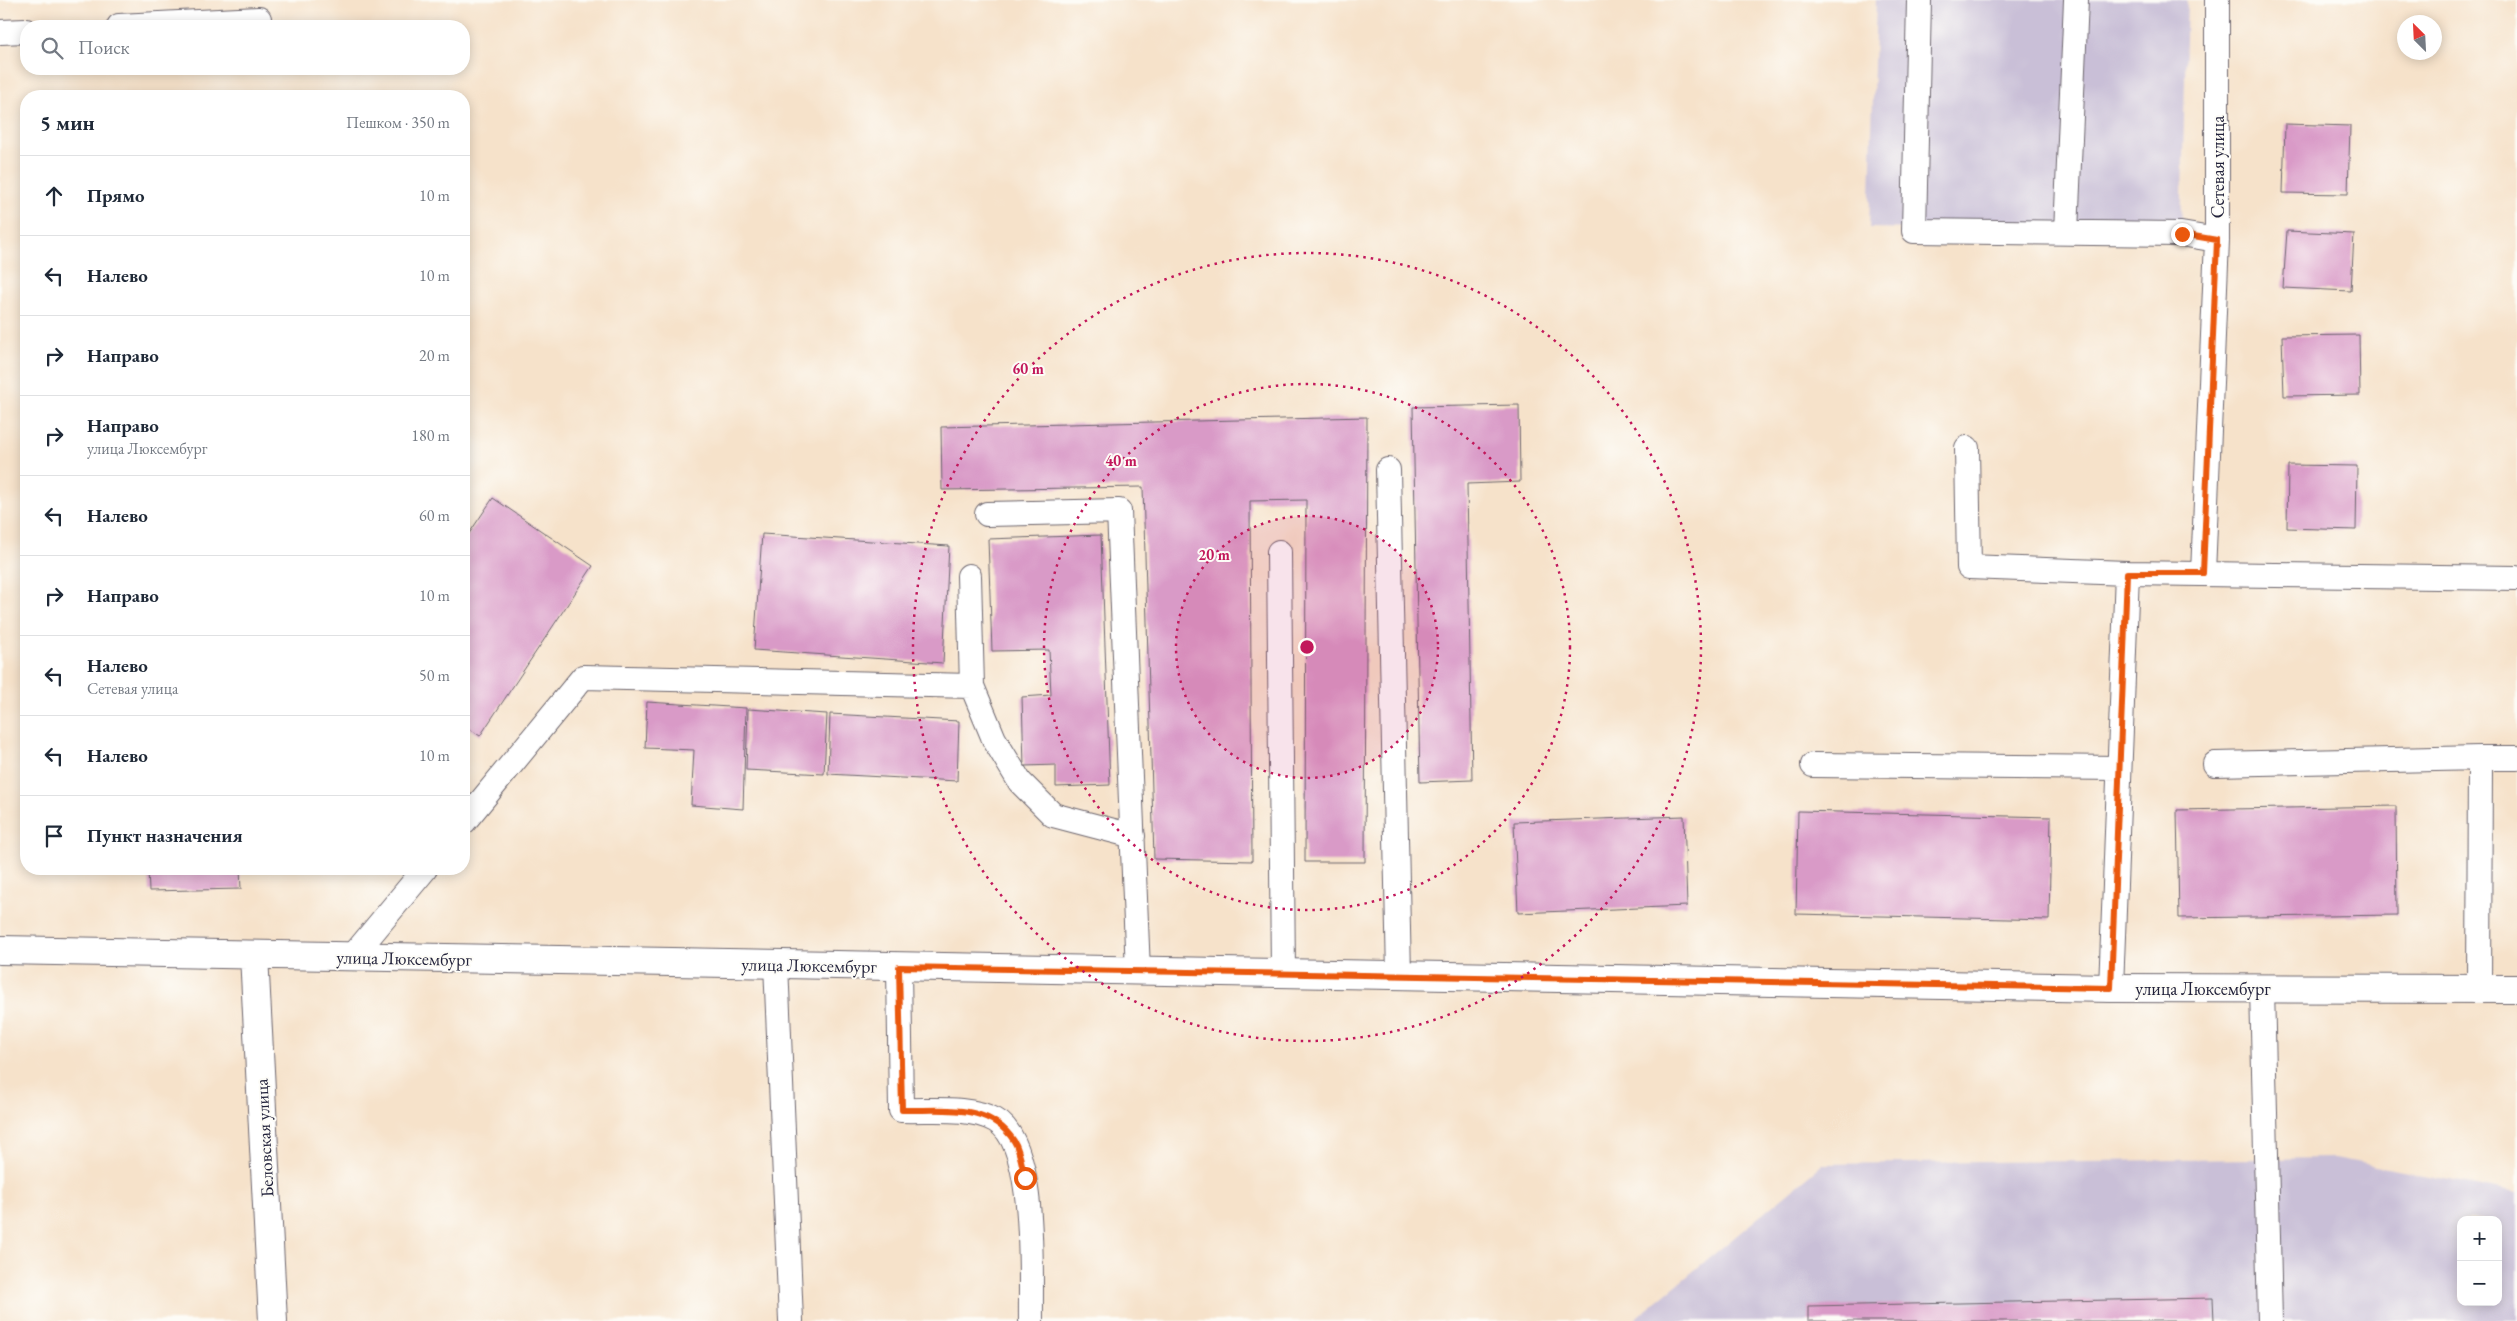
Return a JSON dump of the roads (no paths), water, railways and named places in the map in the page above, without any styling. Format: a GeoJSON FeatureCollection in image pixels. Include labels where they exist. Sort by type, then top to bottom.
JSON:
{"type":"FeatureCollection","features":[{"type":"Feature","properties":{"kind":"street","name":"улица Люксембург"},"geometry":{"type":"LineString","coordinates":[[0,950],[2111,988],[2517,989]]}},
{"type":"Feature","properties":{"kind":"street","name":"Беловская улица"},"geometry":{"type":"LineString","coordinates":[[254,955],[274,1321]]}},
{"type":"Feature","properties":{"kind":"lane"},"geometry":{"type":"LineString","coordinates":[[1919,0],[1914,231],[2182,234],[2217,240]]}},
{"type":"Feature","properties":{"kind":"lane"},"geometry":{"type":"LineString","coordinates":[[2066,232],[2076,0]]}},
{"type":"Feature","properties":{"kind":"lane","name":"Сетевая улица"},"geometry":{"type":"LineString","coordinates":[[2203,573],[2217,240],[2217,0]]}},
{"type":"Feature","properties":{"kind":"lane"},"geometry":{"type":"LineString","coordinates":[[0,32],[20,31]]}},
{"type":"Feature","properties":{"kind":"lane"},"geometry":{"type":"LineString","coordinates":[[1967,448],[1969,567],[2127,573],[2517,578]]}},
{"type":"Feature","properties":{"kind":"lane"},"geometry":{"type":"LineString","coordinates":[[1388,470],[1399,975]]}},
{"type":"Feature","properties":{"kind":"lane"},"geometry":{"type":"LineString","coordinates":[[987,514],[1119,511],[1138,971]]}},
{"type":"Feature","properties":{"kind":"lane"},"geometry":{"type":"LineString","coordinates":[[1279,552],[1283,973]]}},
{"type":"Feature","properties":{"kind":"lane"},"geometry":{"type":"LineString","coordinates":[[2111,988],[2127,573]]}},
{"type":"Feature","properties":{"kind":"lane"},"geometry":{"type":"LineString","coordinates":[[969,576],[972,686],[994,739],[1020,782],[1053,814],[1132,836]]}},
{"type":"Feature","properties":{"kind":"lane"},"geometry":{"type":"LineString","coordinates":[[470,815],[584,677],[972,686]]}},
{"type":"Feature","properties":{"kind":"lane"},"geometry":{"type":"LineString","coordinates":[[2479,989],[2480,758]]}},
{"type":"Feature","properties":{"kind":"lane"},"geometry":{"type":"LineString","coordinates":[[2215,764],[2517,758]]}},
{"type":"Feature","properties":{"kind":"lane"},"geometry":{"type":"LineString","coordinates":[[1813,765],[2119,768]]}},
{"type":"Feature","properties":{"kind":"lane"},"geometry":{"type":"LineString","coordinates":[[352,957],[420,875]]}},
{"type":"Feature","properties":{"kind":"lane"},"geometry":{"type":"LineString","coordinates":[[776,964],[791,1321]]}},
{"type":"Feature","properties":{"kind":"lane"},"geometry":{"type":"LineString","coordinates":[[899,967],[902,1110],[974,1112],[997,1121],[1015,1142],[1025,1178],[1030,1223],[1031,1321]]}},
{"type":"Feature","properties":{"kind":"lane"},"geometry":{"type":"LineString","coordinates":[[2262,988],[2270,1321]]}}]}
